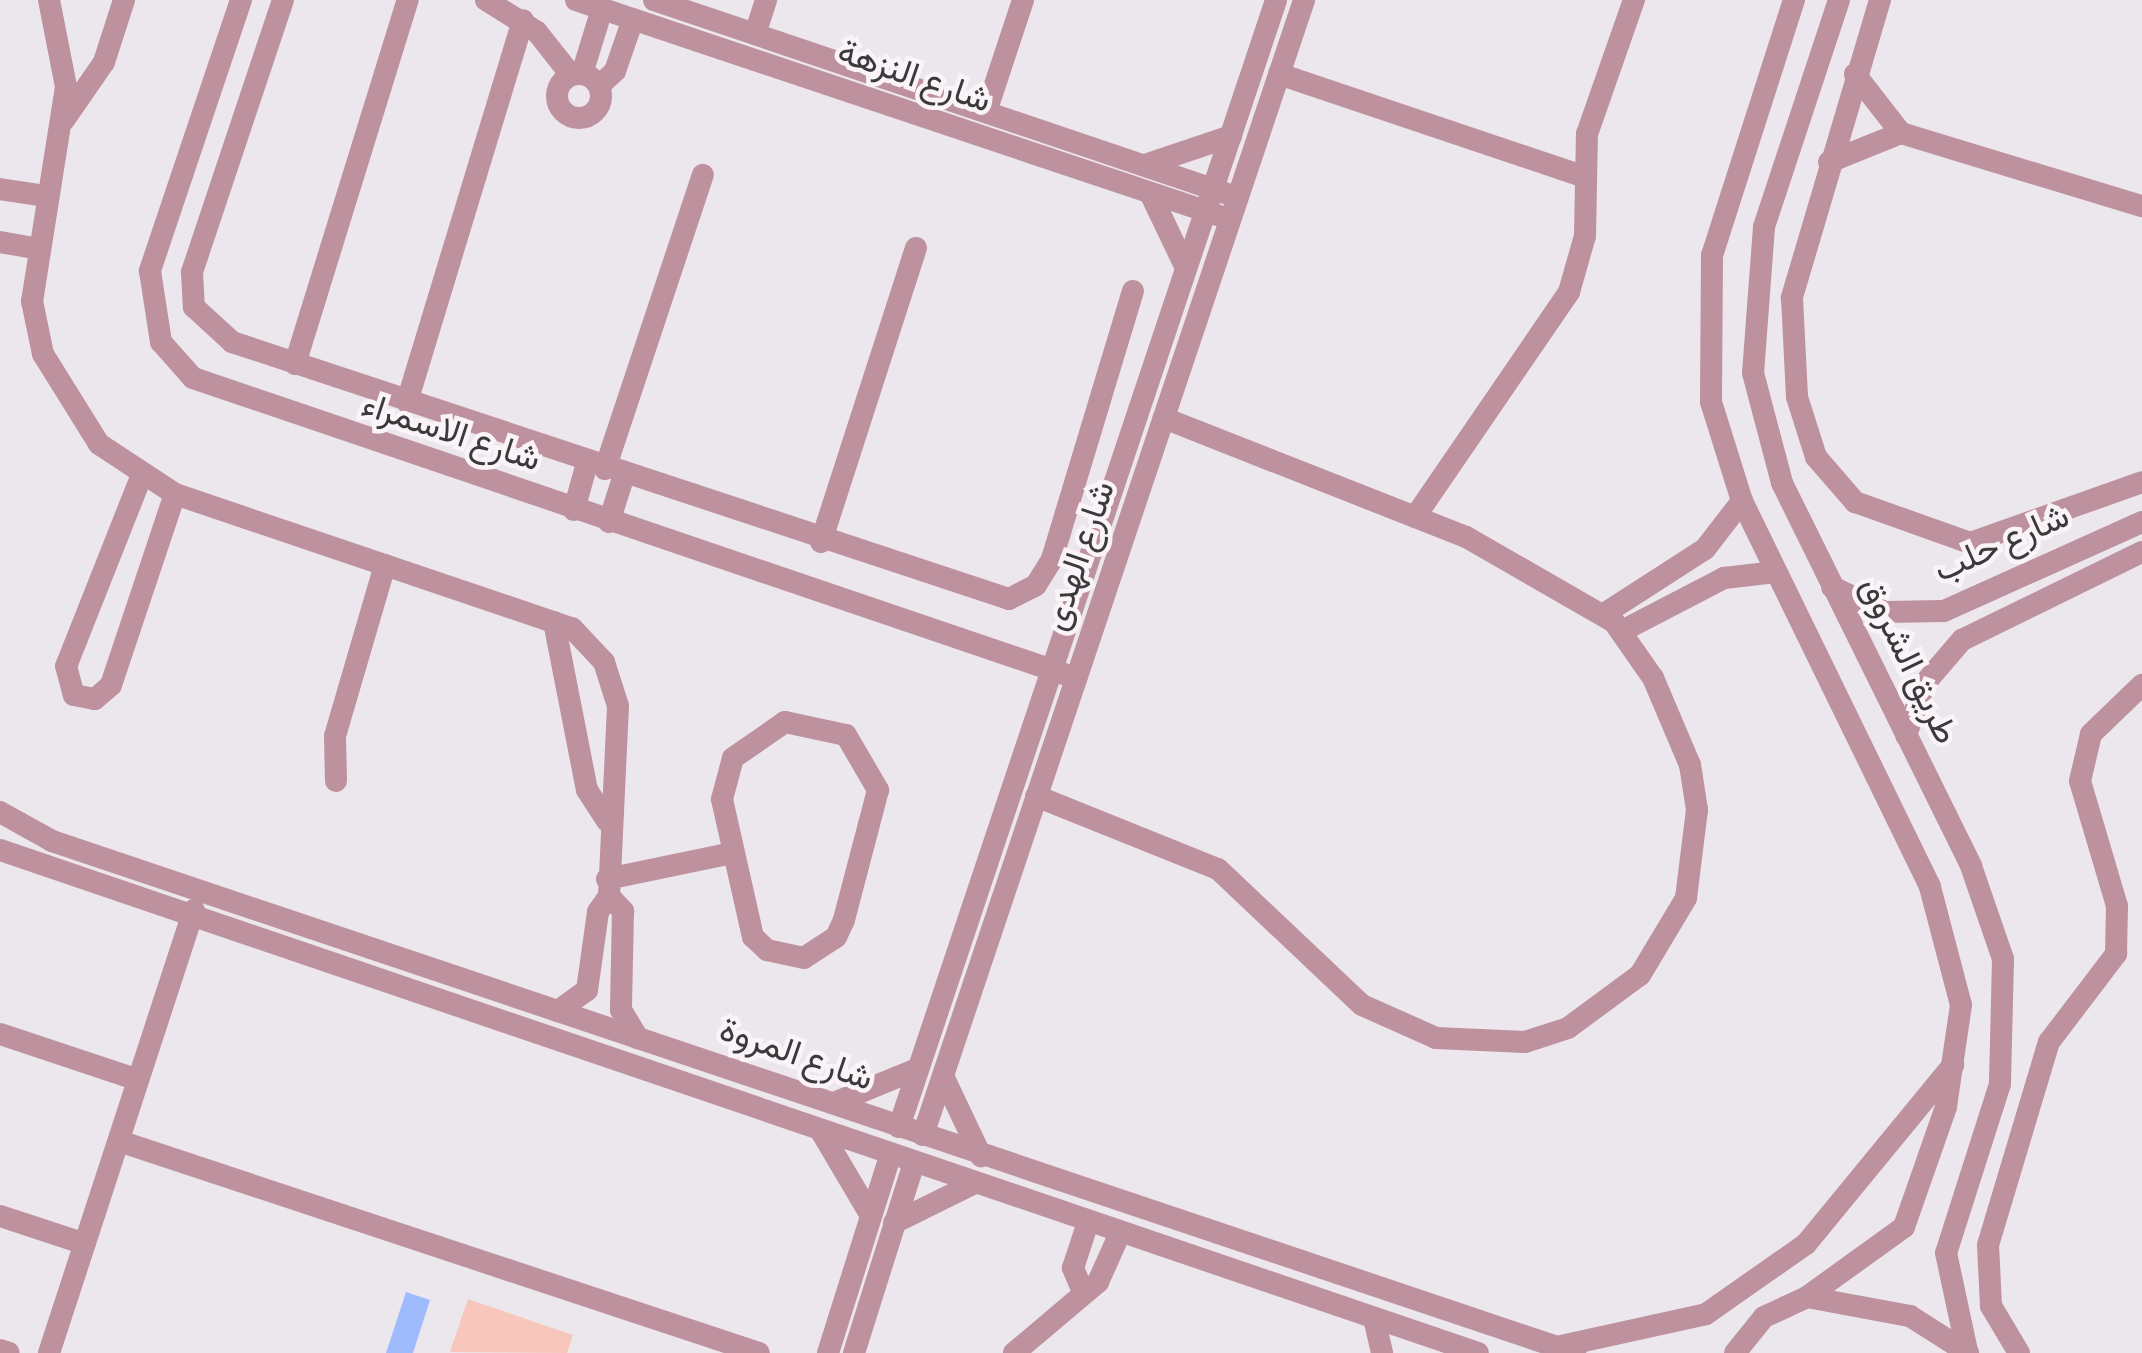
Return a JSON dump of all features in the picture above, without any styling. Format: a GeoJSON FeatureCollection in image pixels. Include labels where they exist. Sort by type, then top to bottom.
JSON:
{"type":"FeatureCollection","features":[{"type":"Feature","properties":{"kind":"street"},"geometry":{"type":"LineString","coordinates":[[49,0],[64,53],[63,121],[35,248],[42,354],[65,402],[141,477],[175,494],[554,622],[590,643],[614,683],[606,821],[608,887],[598,912],[588,990],[558,1011]]}},
{"type":"Feature","properties":{"kind":"street"},"geometry":{"type":"LineString","coordinates":[[63,121],[104,62],[124,0]]}},
{"type":"Feature","properties":{"kind":"street","name":"شارع الاسمراء"},"geometry":{"type":"LineString","coordinates":[[241,0],[150,271],[161,342],[214,390],[1076,678]]}},
{"type":"Feature","properties":{"kind":"street"},"geometry":{"type":"LineString","coordinates":[[283,0],[190,289],[216,335],[295,364],[993,599],[1036,585],[1133,291]]}},
{"type":"Feature","properties":{"kind":"street"},"geometry":{"type":"LineString","coordinates":[[295,364],[408,0]]}},
{"type":"Feature","properties":{"kind":"street"},"geometry":{"type":"LineString","coordinates":[[486,0],[523,20],[584,79]]}},
{"type":"Feature","properties":{"kind":"street","name":"شارع النزهة"},"geometry":{"type":"LineString","coordinates":[[576,0],[1150,193],[1209,200]]}},
{"type":"Feature","properties":{"kind":"street","name":"شارع النزهة"},"geometry":{"type":"LineString","coordinates":[[654,0],[1143,165],[1209,200],[1234,208]]}},
{"type":"Feature","properties":{"kind":"street"},"geometry":{"type":"LineString","coordinates":[[754,34],[766,0]]}},
{"type":"Feature","properties":{"kind":"street"},"geometry":{"type":"LineString","coordinates":[[986,112],[1023,0]]}},
{"type":"Feature","properties":{"kind":"street","name":"شارع الهدى"},"geometry":{"type":"LineString","coordinates":[[899,1127],[1276,0]]}},
{"type":"Feature","properties":{"kind":"street","name":"شارع الهدى"},"geometry":{"type":"LineString","coordinates":[[923,1136],[1304,0]]}},
{"type":"Feature","properties":{"kind":"street"},"geometry":{"type":"LineString","coordinates":[[1416,517],[1569,292],[1585,236],[1587,134],[1634,0]]}},
{"type":"Feature","properties":{"kind":"street"},"geometry":{"type":"LineString","coordinates":[[1735,1353],[1764,1318],[1808,1298],[1904,1226],[1958,1058],[1957,970],[1905,834],[1742,501],[1710,402],[1706,297],[1762,94],[1794,0]]}},
{"type":"Feature","properties":{"kind":"street","name":"طريق الشروق"},"geometry":{"type":"LineString","coordinates":[[1839,0],[1756,266],[1753,373],[1782,483],[1946,814],[1993,918],[2008,1000],[2000,1084],[1946,1253],[1967,1352]]}},
{"type":"Feature","properties":{"kind":"street"},"geometry":{"type":"LineString","coordinates":[[1880,0],[1798,265],[1790,331],[1805,429],[1832,482],[1881,517],[1970,543],[2142,482]]}},
{"type":"Feature","properties":{"kind":"street"},"geometry":{"type":"LineString","coordinates":[[584,79],[602,9]]}},
{"type":"Feature","properties":{"kind":"street"},"geometry":{"type":"LineString","coordinates":[[584,79],[615,71],[632,19]]}},
{"type":"Feature","properties":{"kind":"street"},"geometry":{"type":"LineString","coordinates":[[407,402],[523,20]]}},
{"type":"Feature","properties":{"kind":"street"},"geometry":{"type":"LineString","coordinates":[[1279,74],[1585,178]]}},
{"type":"Feature","properties":{"kind":"street"},"geometry":{"type":"LineString","coordinates":[[1855,74],[1901,133],[2142,206]]}},
{"type":"Feature","properties":{"kind":"street"},"geometry":{"type":"LineString","coordinates":[[1762,94],[1803,107]]}},
{"type":"Feature","properties":{"kind":"street"},"geometry":{"type":"LineString","coordinates":[[1829,162],[1901,133]]}},
{"type":"Feature","properties":{"kind":"street"},"geometry":{"type":"LineString","coordinates":[[1143,165],[1230,136]]}},
{"type":"Feature","properties":{"kind":"street"},"geometry":{"type":"LineString","coordinates":[[574,510],[605,469],[703,174]]}},
{"type":"Feature","properties":{"kind":"street"},"geometry":{"type":"LineString","coordinates":[[0,190],[46,196]]}},
{"type":"Feature","properties":{"kind":"street"},"geometry":{"type":"LineString","coordinates":[[1150,193],[1186,268]]}},
{"type":"Feature","properties":{"kind":"street"},"geometry":{"type":"LineString","coordinates":[[0,242],[35,248]]}},
{"type":"Feature","properties":{"kind":"street"},"geometry":{"type":"LineString","coordinates":[[821,542],[916,248]]}},
{"type":"Feature","properties":{"kind":"street"},"geometry":{"type":"LineString","coordinates":[[1036,796],[1218,869],[1386,1020],[1436,1038],[1525,1042],[1568,1028],[1640,975],[1686,898],[1696,854],[1690,765],[1622,631],[1604,614],[1416,517],[1164,418]]}},
{"type":"Feature","properties":{"kind":"street"},"geometry":{"type":"LineString","coordinates":[[605,469],[610,522]]}},
{"type":"Feature","properties":{"kind":"street"},"geometry":{"type":"LineString","coordinates":[[141,477],[66,666],[74,695],[94,699],[111,685],[175,494]]}},
{"type":"Feature","properties":{"kind":"street"},"geometry":{"type":"LineString","coordinates":[[1604,614],[1706,549],[1742,501]]}},
{"type":"Feature","properties":{"kind":"street","name":"شارع حلب"},"geometry":{"type":"LineString","coordinates":[[1832,587],[1915,615],[1972,600],[2142,522]]}},
{"type":"Feature","properties":{"kind":"street","name":"شارع حلب"},"geometry":{"type":"LineString","coordinates":[[1906,735],[1933,671],[1986,625],[2142,552]]}},
{"type":"Feature","properties":{"kind":"street"},"geometry":{"type":"LineString","coordinates":[[336,780],[335,736],[385,565]]}},
{"type":"Feature","properties":{"kind":"street"},"geometry":{"type":"LineString","coordinates":[[1622,631],[1724,578],[1776,572]]}},
{"type":"Feature","properties":{"kind":"street"},"geometry":{"type":"LineString","coordinates":[[1972,600],[1986,625]]}},
{"type":"Feature","properties":{"kind":"street"},"geometry":{"type":"LineString","coordinates":[[554,622],[587,790],[606,821]]}},
{"type":"Feature","properties":{"kind":"street"},"geometry":{"type":"LineString","coordinates":[[2019,1353],[1991,1306],[1988,1245],[2042,1057],[2116,954],[2117,906],[2080,781],[2097,724],[2142,685]]}},
{"type":"Feature","properties":{"kind":"street"},"geometry":{"type":"LineString","coordinates":[[806,721],[862,750],[878,811],[844,920],[822,950],[785,957],[753,936],[732,854],[725,778],[747,741],[806,721]]}},
{"type":"Feature","properties":{"kind":"street","name":"شارع المروة"},"geometry":{"type":"LineString","coordinates":[[0,812],[52,842],[1566,1350]]}},
{"type":"Feature","properties":{"kind":"street"},"geometry":{"type":"LineString","coordinates":[[1905,834],[1946,814]]}},
{"type":"Feature","properties":{"kind":"street","name":"شارع المروة"},"geometry":{"type":"LineString","coordinates":[[0,850],[191,920],[1478,1353]]}},
{"type":"Feature","properties":{"kind":"street"},"geometry":{"type":"LineString","coordinates":[[608,887],[732,854]]}},
{"type":"Feature","properties":{"kind":"street"},"geometry":{"type":"LineString","coordinates":[[608,887],[623,912],[621,1010],[638,1038]]}},
{"type":"Feature","properties":{"kind":"street"},"geometry":{"type":"LineString","coordinates":[[49,1353],[201,891]]}},
{"type":"Feature","properties":{"kind":"street"},"geometry":{"type":"LineString","coordinates":[[0,1034],[138,1080]]}},
{"type":"Feature","properties":{"kind":"street"},"geometry":{"type":"LineString","coordinates":[[1566,1350],[1706,1314],[1806,1244],[1958,1058]]}},
{"type":"Feature","properties":{"kind":"street"},"geometry":{"type":"LineString","coordinates":[[829,1104],[918,1069]]}},
{"type":"Feature","properties":{"kind":"street"},"geometry":{"type":"LineString","coordinates":[[943,1076],[980,1156]]}},
{"type":"Feature","properties":{"kind":"street"},"geometry":{"type":"LineString","coordinates":[[822,1133],[871,1216]]}},
{"type":"Feature","properties":{"kind":"street"},"geometry":{"type":"LineString","coordinates":[[118,1141],[715,1346],[760,1353]]}},
{"type":"Feature","properties":{"kind":"street"},"geometry":{"type":"LineString","coordinates":[[828,1353],[890,1156]]}},
{"type":"Feature","properties":{"kind":"street"},"geometry":{"type":"LineString","coordinates":[[854,1353],[914,1163]]}},
{"type":"Feature","properties":{"kind":"street"},"geometry":{"type":"LineString","coordinates":[[894,1223],[973,1184]]}},
{"type":"Feature","properties":{"kind":"street"},"geometry":{"type":"LineString","coordinates":[[0,1216],[85,1244]]}},
{"type":"Feature","properties":{"kind":"street"},"geometry":{"type":"LineString","coordinates":[[1081,1287],[1073,1268],[1088,1222]]}},
{"type":"Feature","properties":{"kind":"street"},"geometry":{"type":"LineString","coordinates":[[1014,1353],[1081,1287],[1098,1282],[1120,1233]]}},
{"type":"Feature","properties":{"kind":"street"},"geometry":{"type":"LineString","coordinates":[[1808,1298],[1877,1304],[1967,1352]]}},
{"type":"Feature","properties":{"kind":"street"},"geometry":{"type":"LineString","coordinates":[[1374,1318],[1382,1353]]}},
{"type":"Feature","properties":{"kind":"street"},"geometry":{"type":"LineString","coordinates":[[0,1350],[9,1353]]}},
{"type":"Feature","properties":{"kind":"shaded area"},"geometry":{"type":"Polygon","coordinates":[[[468,1299],[573,1335],[567,1353],[450,1352],[468,1299]]]}},
{"type":"Feature","properties":{"kind":"water"},"geometry":{"type":"Polygon","coordinates":[[[406,1292],[430,1300],[413,1353],[386,1353],[406,1292]]]}}]}
